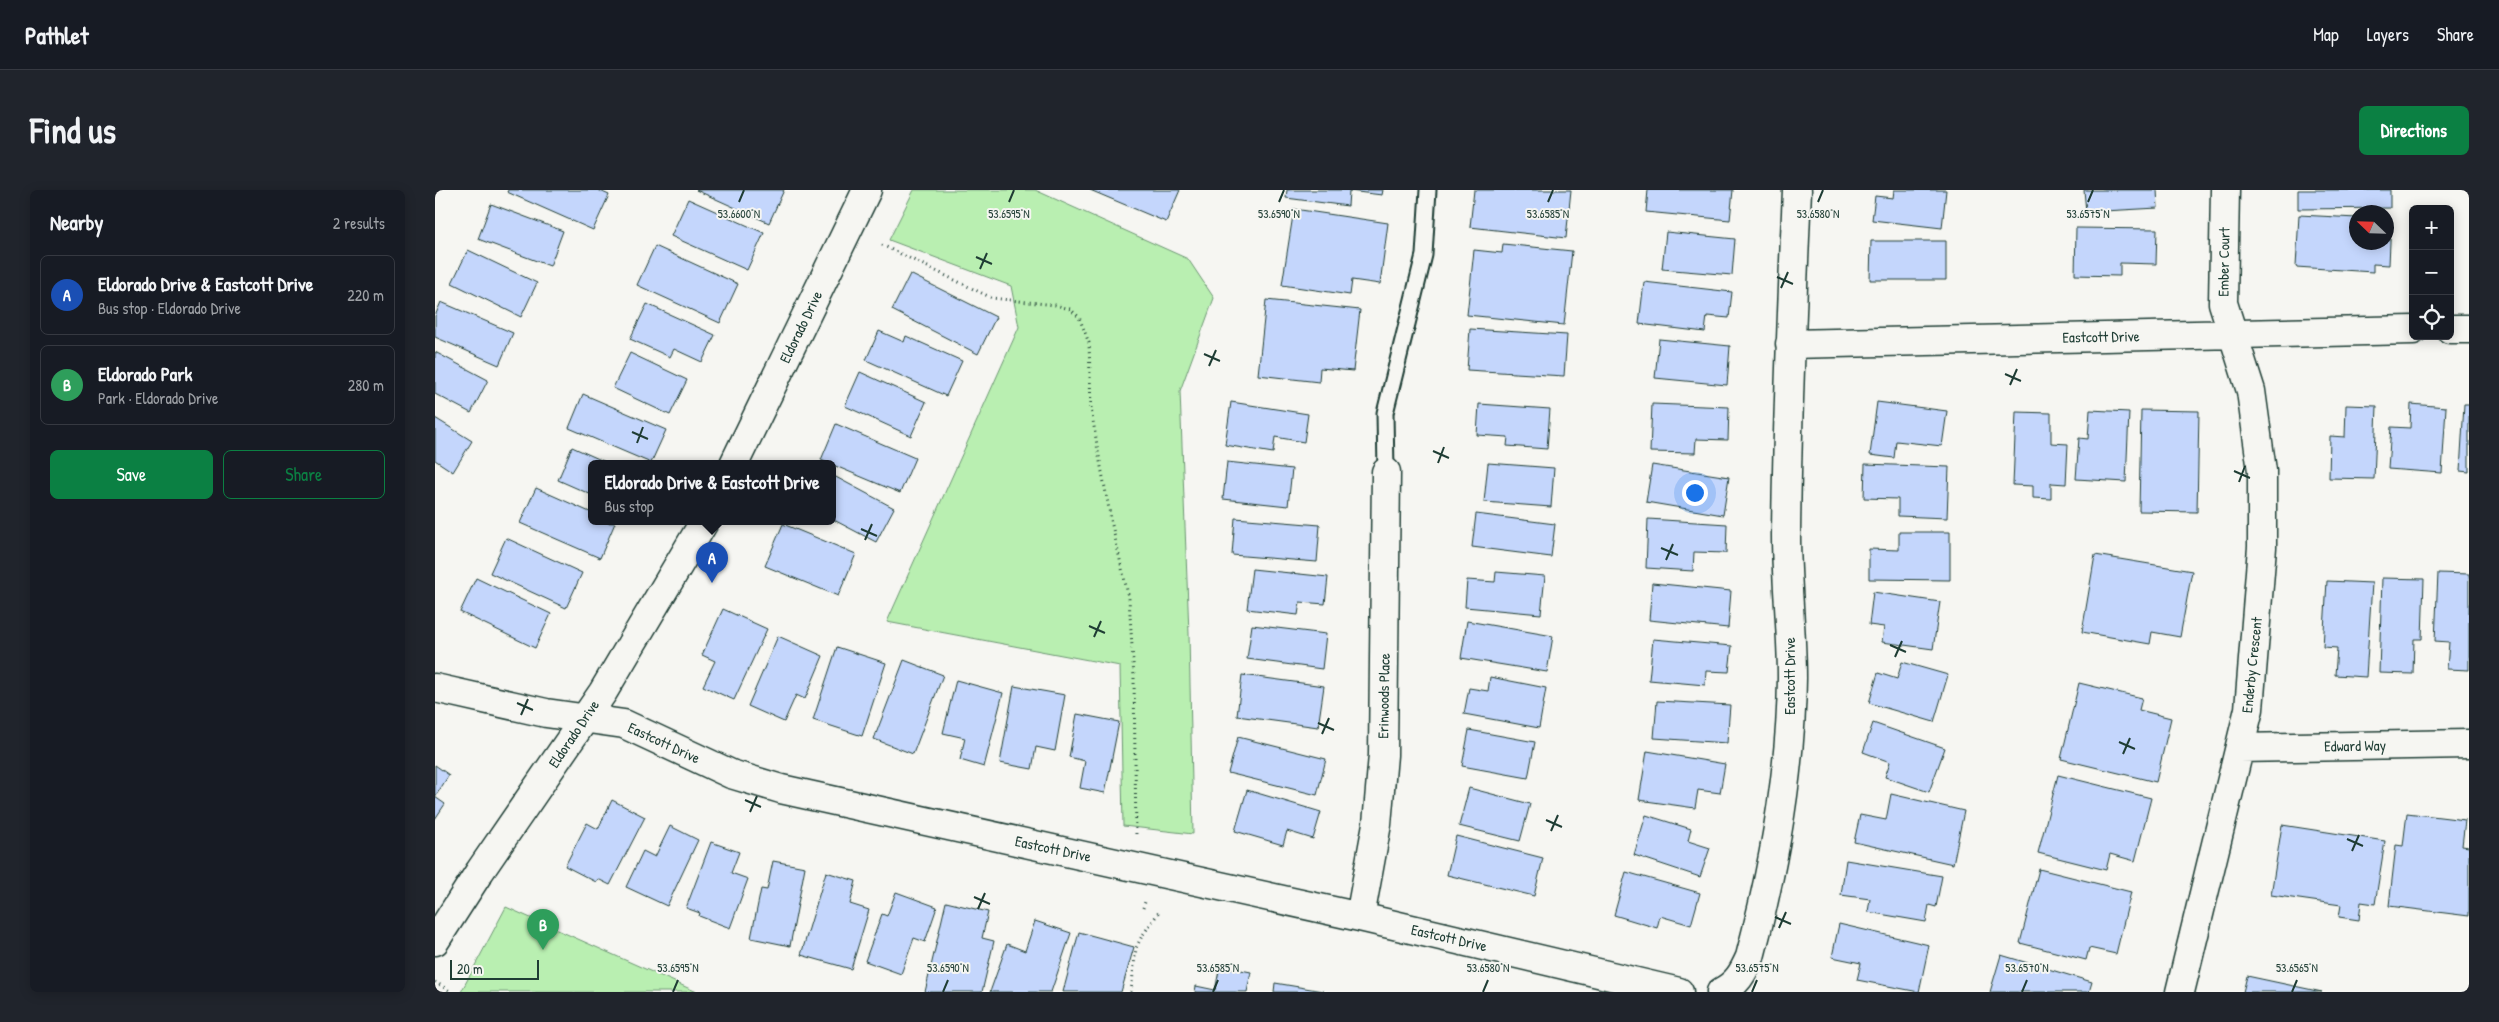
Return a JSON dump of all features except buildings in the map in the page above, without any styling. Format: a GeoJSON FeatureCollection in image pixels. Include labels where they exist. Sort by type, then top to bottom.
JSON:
{"type":"FeatureCollection","features":[{"type":"Feature","properties":{"kind":"street","name":"Eldorado Drive"},"geometry":{"type":"LineString","coordinates":[[736,460],[867,190]]}},
{"type":"Feature","properties":{"kind":"street","name":"Eastcott Drive"},"geometry":{"type":"LineString","coordinates":[[1721,992],[1732,986],[1743,972],[1749,957],[1775,841],[1788,758],[1792,677],[1786,537],[1790,344],[1797,190]]}},
{"type":"Feature","properties":{"kind":"street","name":"Ember Court"},"geometry":{"type":"LineString","coordinates":[[2225,190],[2223,303],[2233,333]]}},
{"type":"Feature","properties":{"kind":"street"},"geometry":{"type":"LineString","coordinates":[[2454,329],[2469,329]]}},
{"type":"Feature","properties":{"kind":"street","name":"Eastcott Drive"},"geometry":{"type":"LineString","coordinates":[[1790,344],[2409,330]]}},
{"type":"Feature","properties":{"kind":"street","name":"Enderby Crescent"},"geometry":{"type":"LineString","coordinates":[[2180,992],[2240,748],[2251,684],[2262,547],[2262,471],[2251,391],[2233,333]]}},
{"type":"Feature","properties":{"kind":"street","name":"Erinwoods Place"},"geometry":{"type":"LineString","coordinates":[[1360,917],[1377,824],[1383,763],[1387,472]]}},
{"type":"Feature","properties":{"kind":"street","name":"Eldorado Drive"},"geometry":{"type":"LineString","coordinates":[[435,941],[480,871],[586,718],[676,572],[702,525]]}},
{"type":"Feature","properties":{"kind":"street","name":"Eastcott Drive"},"geometry":{"type":"LineString","coordinates":[[435,688],[547,713],[624,724],[731,774],[781,789],[1360,917],[1679,992]]}},
{"type":"Feature","properties":{"kind":"street","name":"Edward Way"},"geometry":{"type":"LineString","coordinates":[[2240,748],[2469,744]]}},
{"type":"Feature","properties":{"kind":"lane"},"geometry":{"type":"LineString","coordinates":[[1387,472],[1385,413],[1424,255],[1428,190]]}},
{"type":"Feature","properties":{"kind":"path"},"geometry":{"type":"LineString","coordinates":[[883,245],[992,298],[1055,305],[1070,309],[1079,318],[1089,343],[1091,408],[1098,451],[1129,599],[1134,678],[1136,837]]}},
{"type":"Feature","properties":{"kind":"path"},"geometry":{"type":"LineString","coordinates":[[1131,992],[1136,948],[1159,912]]}},
{"type":"Feature","properties":{"kind":"path"},"geometry":{"type":"LineString","coordinates":[[435,982],[450,991]]}},
{"type":"Feature","properties":{"kind":"green space"},"geometry":{"type":"Polygon","coordinates":[[[914,190],[1035,190],[1188,259],[1214,298],[1180,391],[1189,634],[1193,834],[1123,826],[1120,666],[887,622],[1019,327],[1011,286],[889,240],[914,190]]]}},
{"type":"Feature","properties":{"kind":"green space"},"geometry":{"type":"Polygon","coordinates":[[[506,907],[697,992],[461,992],[506,907]]]}},
{"type":"Feature","properties":{"kind":"place","name":"Eldorado Drive & Eastcott Drive"},"geometry":{"type":"Point","coordinates":[712,583]}},
{"type":"Feature","properties":{"kind":"place","name":"Eldorado Park"},"geometry":{"type":"Point","coordinates":[543,950]}}]}
